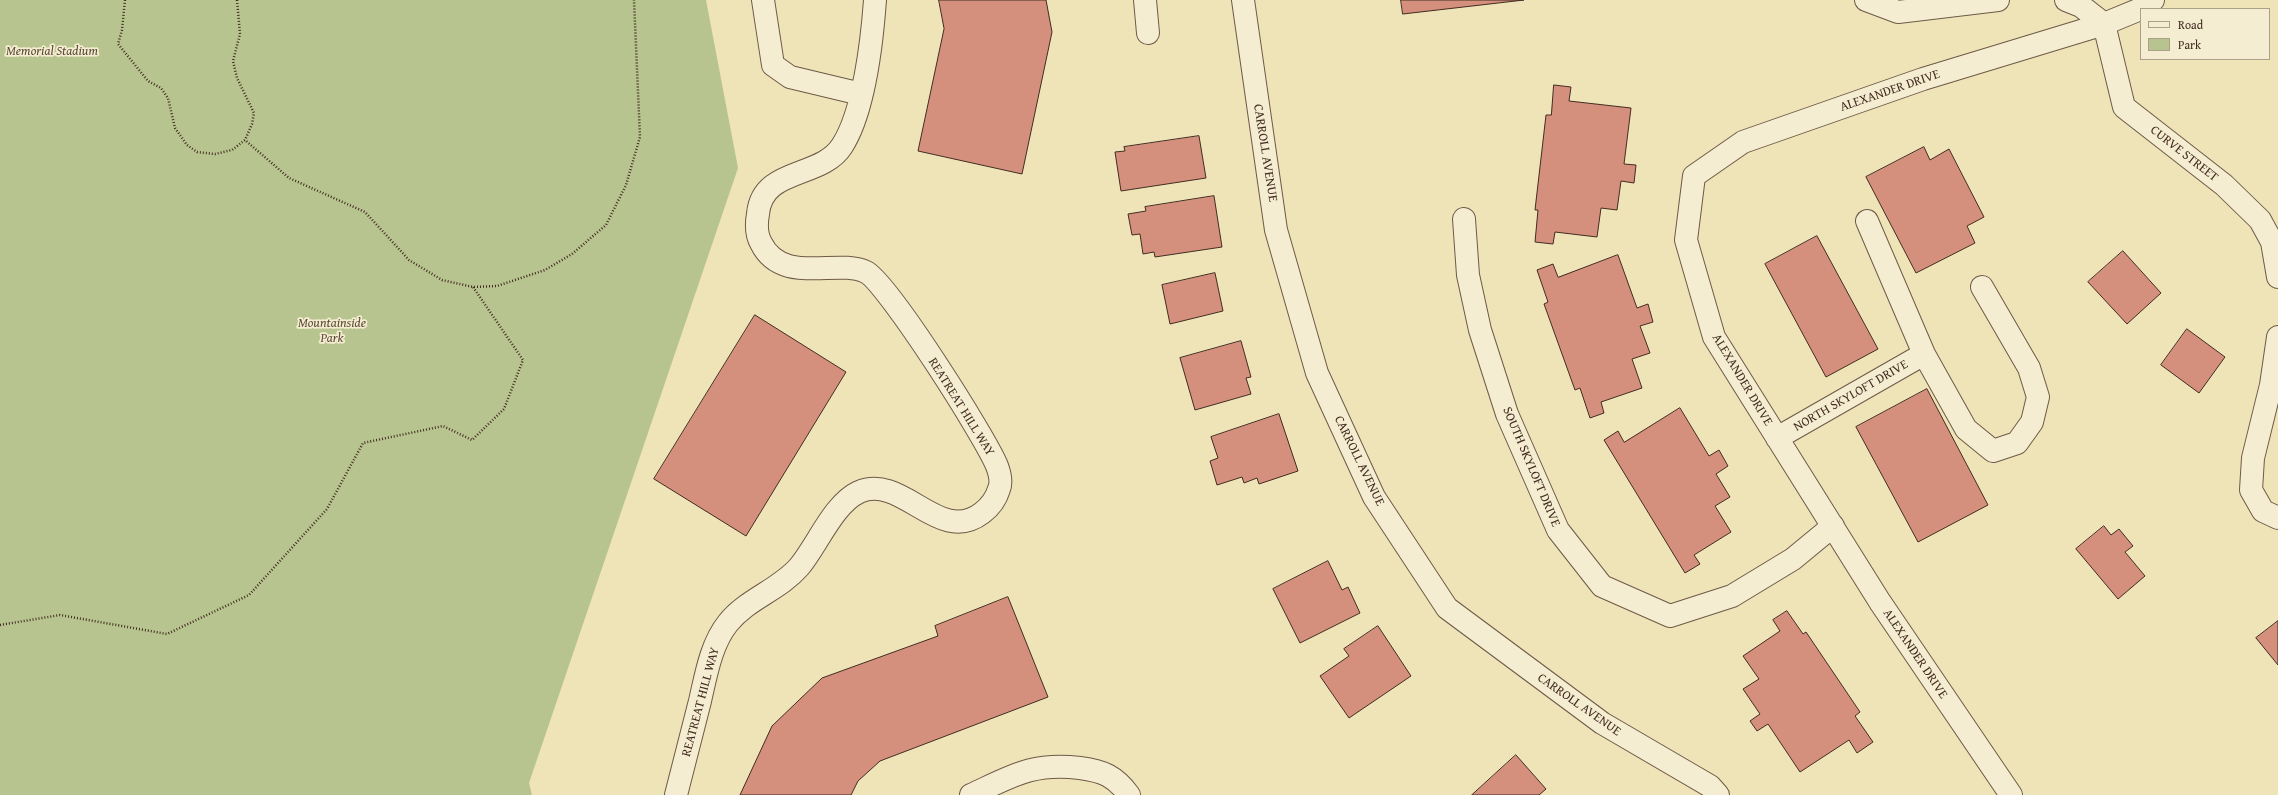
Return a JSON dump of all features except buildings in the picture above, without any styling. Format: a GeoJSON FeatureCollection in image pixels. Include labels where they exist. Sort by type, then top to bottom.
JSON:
{"type":"FeatureCollection","features":[{"type":"Feature","properties":{"kind":"street"},"geometry":{"type":"LineString","coordinates":[[763,0],[773,65],[790,77],[861,94]]}},
{"type":"Feature","properties":{"kind":"street","name":"REATREAT HILL WAY"},"geometry":{"type":"LineString","coordinates":[[676,795],[708,668],[719,637],[729,621],[738,613],[790,576],[800,565],[830,520],[843,505],[857,493],[872,489],[886,490],[949,522],[964,521],[986,511],[996,497],[1001,484],[998,468],[988,446],[947,382],[875,278],[856,269],[802,269],[784,264],[771,256],[762,245],[756,229],[758,207],[767,190],[778,181],[811,168],[834,156],[842,146],[853,124],[861,94],[867,62],[875,0]]}},
{"type":"Feature","properties":{"kind":"street"},"geometry":{"type":"LineString","coordinates":[[1145,0],[1148,33]]}},
{"type":"Feature","properties":{"kind":"street","name":"CARROLL AVENUE"},"geometry":{"type":"LineString","coordinates":[[1243,0],[1276,230],[1317,373],[1374,497],[1447,608],[1602,723],[1710,786],[1718,795]]}},
{"type":"Feature","properties":{"kind":"street"},"geometry":{"type":"LineString","coordinates":[[1866,0],[1898,12],[1998,0]]}},
{"type":"Feature","properties":{"kind":"street"},"geometry":{"type":"LineString","coordinates":[[2066,0],[2081,6],[2104,24]]}},
{"type":"Feature","properties":{"kind":"street","name":"ALEXANDER DRIVE"},"geometry":{"type":"LineString","coordinates":[[2141,8],[2153,0]]}},
{"type":"Feature","properties":{"kind":"street","name":"ALEXANDER DRIVE"},"geometry":{"type":"LineString","coordinates":[[2011,795],[1880,602],[1714,337],[1686,240],[1694,176],[1743,142],[1923,79],[2104,24],[2140,9]]}},
{"type":"Feature","properties":{"kind":"street","name":"CURVE STREET"},"geometry":{"type":"LineString","coordinates":[[2104,24],[2124,107],[2224,185],[2260,220],[2272,242],[2278,277]]}},
{"type":"Feature","properties":{"kind":"street","name":"SOUTH SKYLOFT DRIVE"},"geometry":{"type":"LineString","coordinates":[[1464,219],[1468,275],[1480,330],[1507,414],[1558,530],[1602,586],[1670,616],[1732,596],[1793,559],[1833,526]]}},
{"type":"Feature","properties":{"kind":"street","name":"NORTH SKYLOFT DRIVE"},"geometry":{"type":"LineString","coordinates":[[1867,221],[1924,354],[1966,429],[1993,451],[2016,443],[2032,422],[2038,397],[2030,368],[1982,287]]}},
{"type":"Feature","properties":{"kind":"street"},"geometry":{"type":"LineString","coordinates":[[2278,337],[2271,385],[2253,458],[2251,490],[2263,511],[2278,518]]}},
{"type":"Feature","properties":{"kind":"street","name":"NORTH SKYLOFT DRIVE"},"geometry":{"type":"LineString","coordinates":[[1777,438],[1924,354]]}},
{"type":"Feature","properties":{"kind":"street"},"geometry":{"type":"LineString","coordinates":[[971,795],[1019,773],[1042,766],[1063,766],[1105,773],[1120,782],[1128,795]]}},
{"type":"Feature","properties":{"kind":"path"},"geometry":{"type":"LineString","coordinates":[[125,0],[122,30],[118,44],[148,81],[161,88],[168,98],[175,128],[187,145],[197,152],[215,154],[232,150],[245,140],[252,124],[254,113],[237,78],[233,61],[240,34],[238,0]]}},
{"type":"Feature","properties":{"kind":"path"},"geometry":{"type":"LineString","coordinates":[[245,140],[289,178],[365,212],[409,260],[442,280],[473,287],[497,286],[544,270],[572,254],[606,225],[626,185],[640,137],[634,0]]}},
{"type":"Feature","properties":{"kind":"path"},"geometry":{"type":"LineString","coordinates":[[0,625],[60,615],[167,634],[249,595],[327,509],[363,443],[443,426],[472,440],[504,409],[523,360],[473,287]]}},
{"type":"Feature","properties":{"kind":"green space","name":"Mountainside Park"},"geometry":{"type":"Polygon","coordinates":[[[0,0],[706,0],[738,168],[529,783],[532,795],[0,795],[0,0]]]}},
{"type":"Feature","properties":{"kind":"park label","name":"Memorial Stadium"},"geometry":{"type":"Point","coordinates":[52,52]}}]}
